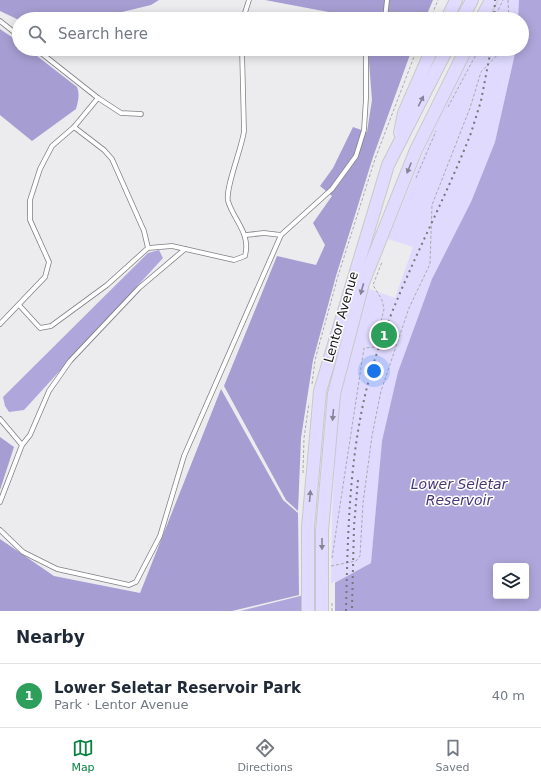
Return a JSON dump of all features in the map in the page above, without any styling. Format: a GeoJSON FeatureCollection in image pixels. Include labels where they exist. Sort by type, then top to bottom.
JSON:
{"type":"FeatureCollection","features":[{"type":"Feature","properties":{"kind":"main road"},"geometry":{"type":"LineString","coordinates":[[448,12],[452,0]]}},
{"type":"Feature","properties":{"kind":"main road"},"geometry":{"type":"LineString","coordinates":[[450,12],[456,0]]}},
{"type":"Feature","properties":{"kind":"main road"},"geometry":{"type":"LineString","coordinates":[[466,12],[472,0]]}},
{"type":"Feature","properties":{"kind":"main road"},"geometry":{"type":"LineString","coordinates":[[484,12],[490,0]]}},
{"type":"Feature","properties":{"kind":"main road"},"geometry":{"type":"LineString","coordinates":[[397,148],[404,113],[429,56]]}},
{"type":"Feature","properties":{"kind":"main road","name":"Lentor Avenue"},"geometry":{"type":"LineString","coordinates":[[308,611],[308,527],[320,391],[388,165],[443,56]]}},
{"type":"Feature","properties":{"kind":"main road","name":"Lentor Avenue"},"geometry":{"type":"LineString","coordinates":[[322,611],[322,531],[334,394],[363,283],[416,150],[463,56]]}},
{"type":"Feature","properties":{"kind":"lane"},"geometry":{"type":"LineString","coordinates":[[245,12],[249,0]]}},
{"type":"Feature","properties":{"kind":"lane"},"geometry":{"type":"LineString","coordinates":[[386,12],[387,0]]}},
{"type":"Feature","properties":{"kind":"lane"},"geometry":{"type":"LineString","coordinates":[[0,21],[12,30]]}},
{"type":"Feature","properties":{"kind":"lane"},"geometry":{"type":"LineString","coordinates":[[45,56],[98,98],[121,112],[141,114]]}},
{"type":"Feature","properties":{"kind":"lane"},"geometry":{"type":"LineString","coordinates":[[19,305],[40,328],[50,326],[107,285],[148,248],[172,246],[234,260],[241,259],[245,256],[246,235],[228,200],[229,189],[243,142],[244,132],[242,56]]}},
{"type":"Feature","properties":{"kind":"lane"},"geometry":{"type":"LineString","coordinates":[[0,530],[23,552],[57,569],[129,585],[136,582],[160,536],[184,456],[281,235],[332,189],[356,156],[364,130],[366,56]]}},
{"type":"Feature","properties":{"kind":"lane"},"geometry":{"type":"LineString","coordinates":[[0,324],[45,277],[49,270],[49,262],[30,220],[30,200],[40,169],[52,146],[74,127],[98,98]]}},
{"type":"Feature","properties":{"kind":"lane"},"geometry":{"type":"LineString","coordinates":[[74,127],[112,158],[144,231],[148,248]]}},
{"type":"Feature","properties":{"kind":"lane"},"geometry":{"type":"LineString","coordinates":[[246,235],[264,233],[281,235]]}},
{"type":"Feature","properties":{"kind":"lane"},"geometry":{"type":"LineString","coordinates":[[0,502],[22,445],[30,435],[49,391],[70,361],[139,288],[185,249]]}},
{"type":"Feature","properties":{"kind":"lane"},"geometry":{"type":"LineString","coordinates":[[0,419],[22,445]]}},
{"type":"Feature","properties":{"kind":"path"},"geometry":{"type":"LineString","coordinates":[[433,12],[438,0]]}},
{"type":"Feature","properties":{"kind":"path"},"geometry":{"type":"LineString","coordinates":[[497,12],[503,0]]}},
{"type":"Feature","properties":{"kind":"path"},"geometry":{"type":"LineString","coordinates":[[508,0],[509,12]]}},
{"type":"Feature","properties":{"kind":"path"},"geometry":{"type":"LineString","coordinates":[[447,109],[475,56]]}},
{"type":"Feature","properties":{"kind":"path"},"geometry":{"type":"LineString","coordinates":[[331,566],[356,561],[360,556],[363,503],[372,436],[381,391],[409,308],[430,264],[432,205],[470,108],[482,72],[497,56]]}},
{"type":"Feature","properties":{"kind":"path"},"geometry":{"type":"LineString","coordinates":[[414,182],[437,129]]}},
{"type":"Feature","properties":{"kind":"path"},"geometry":{"type":"LineString","coordinates":[[332,558],[364,348],[375,347],[384,316],[382,300],[373,285],[384,258]]}},
{"type":"Feature","properties":{"kind":"shaded area"},"geometry":{"type":"Polygon","coordinates":[[[0,0],[159,0],[151,5],[122,12],[12,12],[12,17],[0,11],[0,0]]]}},
{"type":"Feature","properties":{"kind":"shaded area"},"geometry":{"type":"Polygon","coordinates":[[[265,0],[433,0],[428,12],[328,12],[265,0]]]}},
{"type":"Feature","properties":{"kind":"shaded area"},"geometry":{"type":"Polygon","coordinates":[[[494,0],[519,0],[518,12],[488,12],[494,0]]]}},
{"type":"Feature","properties":{"kind":"shaded area"},"geometry":{"type":"Polygon","coordinates":[[[0,29],[12,37],[12,56],[37,56],[77,87],[78,98],[76,109],[32,141],[0,115],[0,29]]]}},
{"type":"Feature","properties":{"kind":"shaded area"},"geometry":{"type":"Polygon","coordinates":[[[369,56],[409,56],[373,157],[336,276],[313,360],[301,438],[298,511],[286,500],[224,386],[277,256],[316,265],[325,245],[313,223],[332,196],[320,186],[333,168],[353,127],[367,132],[372,100],[369,56]]]}},
{"type":"Feature","properties":{"kind":"shaded area"},"geometry":{"type":"Polygon","coordinates":[[[468,56],[514,56],[495,142],[471,202],[382,441],[371,563],[331,586],[332,512],[339,396],[367,288],[395,298],[413,247],[388,239],[424,151],[468,56]]]}},
{"type":"Feature","properties":{"kind":"shaded area"},"geometry":{"type":"Polygon","coordinates":[[[221,389],[283,500],[298,513],[299,595],[232,611],[0,611],[0,539],[54,576],[140,593],[221,389]]]}},
{"type":"Feature","properties":{"kind":"shaded area"},"geometry":{"type":"Polygon","coordinates":[[[0,437],[14,447],[0,490],[0,437]]]}},
{"type":"Feature","properties":{"kind":"water","name":"Lower Seletar Reservoir"},"geometry":{"type":"Polygon","coordinates":[[[519,0],[541,0],[541,608],[538,611],[240,611],[320,591],[371,563],[382,441],[398,372],[432,279],[471,202],[495,142],[514,56],[529,56],[529,12],[518,12],[519,0]]]}},
{"type":"Feature","properties":{"kind":"water"},"geometry":{"type":"Polygon","coordinates":[[[159,250],[163,258],[24,410],[9,412],[5,406],[3,397],[148,253],[159,250]]]}},
{"type":"Feature","properties":{"kind":"pier"},"geometry":{"type":"Polygon","coordinates":[[[335,581],[335,611],[301,611],[301,594],[320,589],[335,581]]]}},
{"type":"Feature","properties":{"kind":"railway"},"geometry":{"type":"LineString","coordinates":[[494,12],[495,0]]}},
{"type":"Feature","properties":{"kind":"railway"},"geometry":{"type":"LineString","coordinates":[[346,611],[351,485],[359,423],[374,362],[395,304],[447,190],[471,133],[481,101],[490,56]]}},
{"type":"Feature","properties":{"kind":"railway"},"geometry":{"type":"LineString","coordinates":[[352,608],[354,526],[358,480]]}},
{"type":"Feature","properties":{"kind":"place","name":"Lower Seletar Reservoir Park"},"geometry":{"type":"Point","coordinates":[384,335]}}]}
